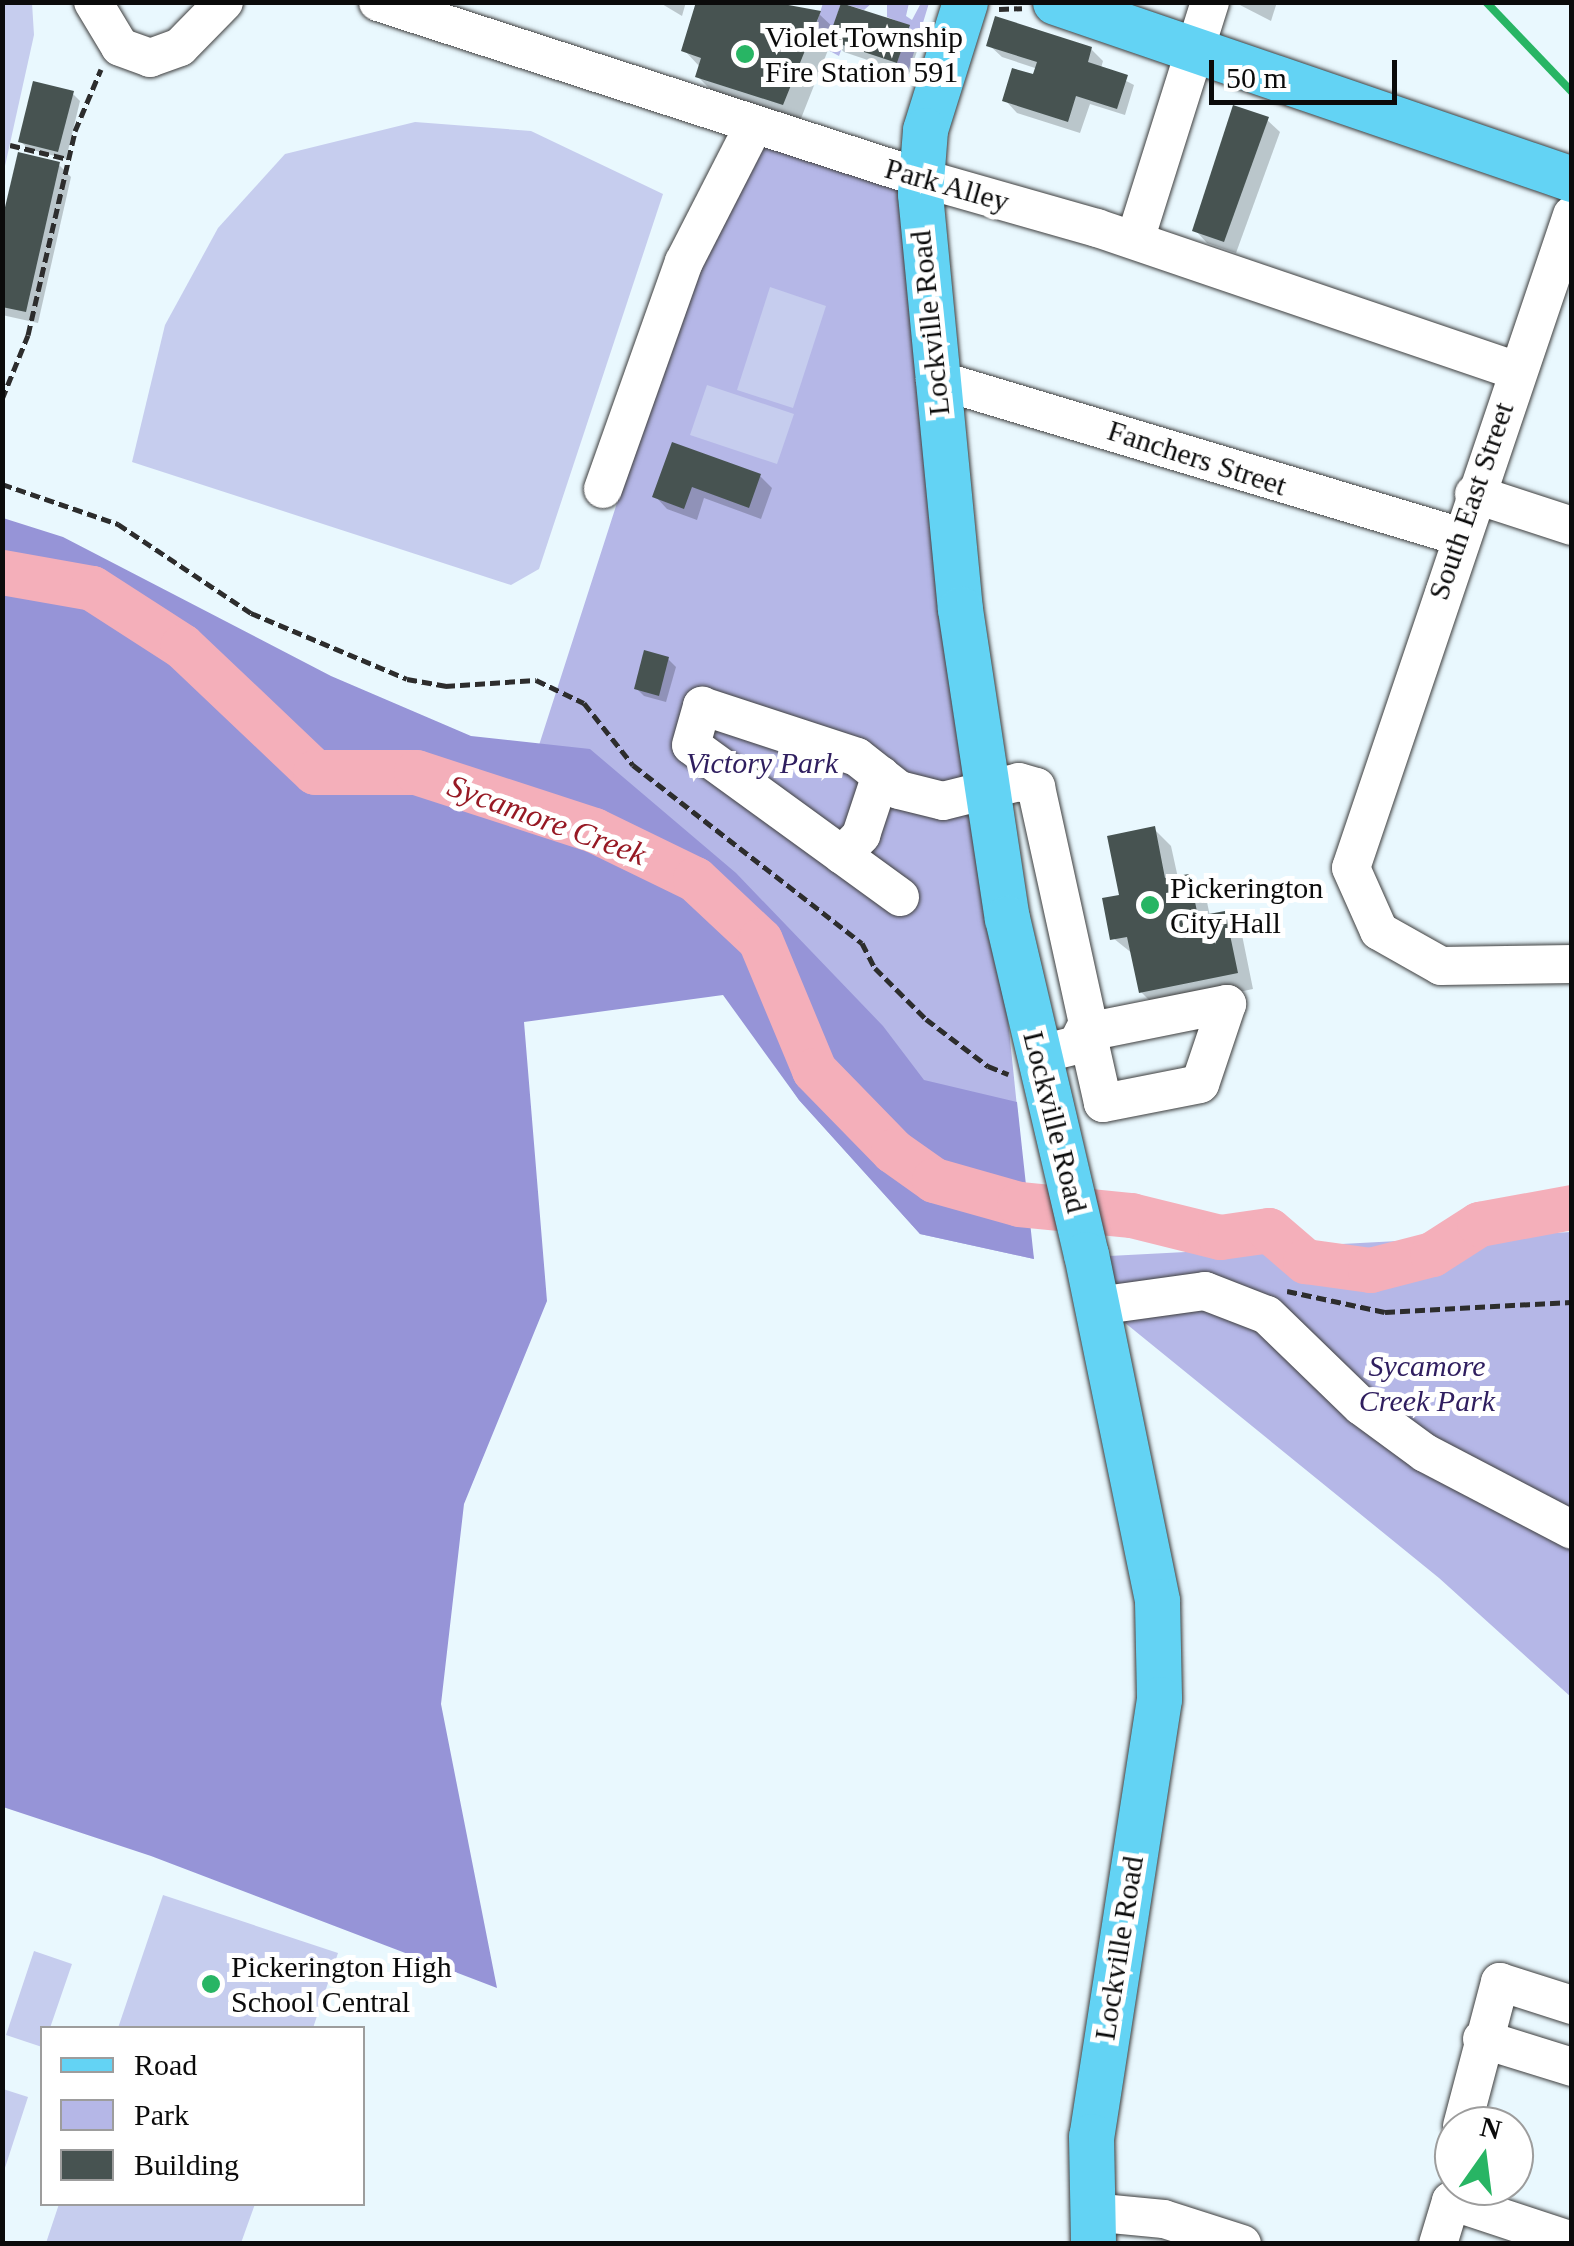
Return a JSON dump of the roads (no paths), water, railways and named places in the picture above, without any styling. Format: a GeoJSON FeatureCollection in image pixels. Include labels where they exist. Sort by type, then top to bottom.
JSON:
{"type":"FeatureCollection","features":[{"type":"Feature","properties":{"kind":"main road","name":"Lockville Road"},"geometry":{"type":"LineString","coordinates":[[965,2],[925,130],[920,178],[920,247],[935,379],[985,788],[1042,1070],[1152,1564],[1161,1675],[1098,2077],[1092,2228]]}},
{"type":"Feature","properties":{"kind":"main road"},"geometry":{"type":"LineString","coordinates":[[1055,2],[1572,180]]}},
{"type":"Feature","properties":{"kind":"street"},"geometry":{"type":"LineString","coordinates":[[94,2],[113,40],[150,58],[180,47],[224,2]]}},
{"type":"Feature","properties":{"kind":"street","name":"Park Alley"},"geometry":{"type":"LineString","coordinates":[[378,2],[754,126],[1135,240],[1515,370]]}},
{"type":"Feature","properties":{"kind":"street"},"geometry":{"type":"LineString","coordinates":[[1135,240],[1210,2]]}},
{"type":"Feature","properties":{"kind":"street"},"geometry":{"type":"LineString","coordinates":[[603,489],[684,262],[754,126]]}},
{"type":"Feature","properties":{"kind":"street","name":"South East Street"},"geometry":{"type":"LineString","coordinates":[[1572,214],[1558,295],[1515,370],[1351,868],[1379,931],[1441,966],[1572,964]]}},
{"type":"Feature","properties":{"kind":"street","name":"Fanchers Street"},"geometry":{"type":"LineString","coordinates":[[935,379],[1458,536]]}},
{"type":"Feature","properties":{"kind":"street"},"geometry":{"type":"LineString","coordinates":[[1474,494],[1572,526]]}},
{"type":"Feature","properties":{"kind":"street"},"geometry":{"type":"LineString","coordinates":[[900,897],[692,745],[702,706],[857,757],[900,790],[943,800],[985,788],[1028,783],[1040,795],[1088,1032],[1042,1070]]}},
{"type":"Feature","properties":{"kind":"street"},"geometry":{"type":"LineString","coordinates":[[842,855],[861,835],[881,776]]}},
{"type":"Feature","properties":{"kind":"street"},"geometry":{"type":"LineString","coordinates":[[1097,1306],[1206,1291],[1268,1315],[1361,1406],[1426,1454],[1572,1530]]}},
{"type":"Feature","properties":{"kind":"street"},"geometry":{"type":"LineString","coordinates":[[1467,2106],[1500,1982],[1572,2005]]}},
{"type":"Feature","properties":{"kind":"street"},"geometry":{"type":"LineString","coordinates":[[1482,2039],[1572,2067]]}},
{"type":"Feature","properties":{"kind":"street"},"geometry":{"type":"LineString","coordinates":[[1438,2244],[1448,2206]]}},
{"type":"Feature","properties":{"kind":"street"},"geometry":{"type":"LineString","coordinates":[[1493,2206],[1572,2241]]}},
{"type":"Feature","properties":{"kind":"street"},"geometry":{"type":"LineString","coordinates":[[1092,2228],[1164,2218],[1242,2244]]}},
{"type":"Feature","properties":{"kind":"waterway","name":"Sycamore Creek"},"geometry":{"type":"LineString","coordinates":[[2,572],[92,588],[182,646],[315,772],[416,772],[594,830],[695,879],[760,940],[814,1070],[893,1151],[934,1180],[1019,1204],[1131,1215],[1220,1237],[1269,1230],[1305,1261],[1370,1270],[1432,1254],[1479,1224],[1572,1207]]}},
{"type":"Feature","properties":{"kind":"railway"},"geometry":{"type":"LineString","coordinates":[[1486,2],[1572,92]]}},
{"type":"Feature","properties":{"kind":"place","name":"Violet Township Fire Station 591"},"geometry":{"type":"Point","coordinates":[745,54]}},
{"type":"Feature","properties":{"kind":"place","name":"Pickerington City Hall"},"geometry":{"type":"Point","coordinates":[1150,905]}},
{"type":"Feature","properties":{"kind":"place","name":"Pickerington High School Central"},"geometry":{"type":"Point","coordinates":[211,1984]}},
{"type":"Feature","properties":{"kind":"park label","name":"Victory Park"},"geometry":{"type":"Point","coordinates":[762,763]}},
{"type":"Feature","properties":{"kind":"park label","name":"Sycamore Creek Park"},"geometry":{"type":"Point","coordinates":[1427,1383]}}]}
